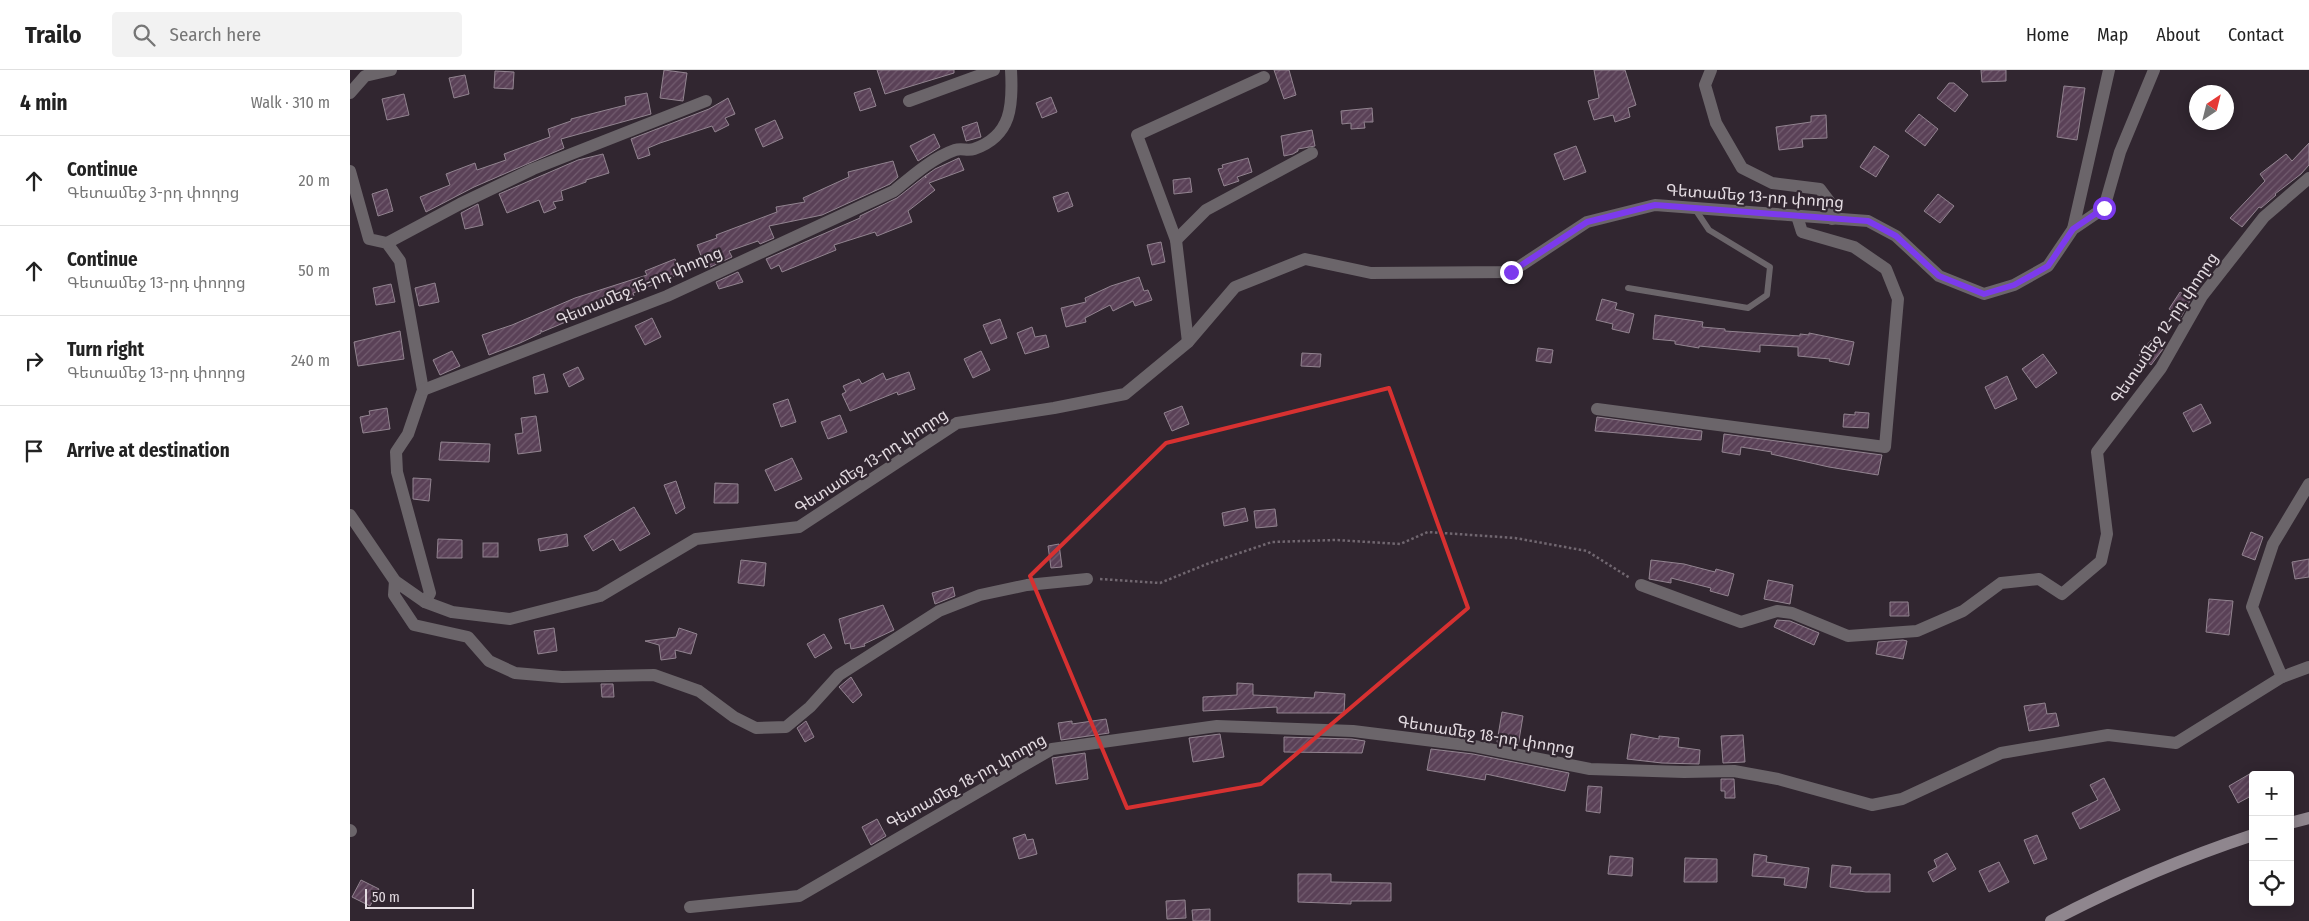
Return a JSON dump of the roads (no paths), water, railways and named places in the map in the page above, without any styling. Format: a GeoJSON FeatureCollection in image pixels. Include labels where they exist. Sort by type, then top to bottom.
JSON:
{"type":"FeatureCollection","features":[{"type":"Feature","properties":{"kind":"street"},"geometry":{"type":"LineString","coordinates":[[350,92],[365,76],[390,70]]}},
{"type":"Feature","properties":{"kind":"street"},"geometry":{"type":"LineString","coordinates":[[910,101],[994,70]]}},
{"type":"Feature","properties":{"kind":"street","name":"Գետամեջ 15-րդ փողոց"},"geometry":{"type":"LineString","coordinates":[[423,390],[667,296],[894,191],[920,170],[956,150],[972,150],[996,139],[1004,130],[1008,119],[1012,92],[1011,70]]}},
{"type":"Feature","properties":{"kind":"street"},"geometry":{"type":"LineString","coordinates":[[1711,70],[1705,85],[1716,123],[1742,168],[1772,183],[1820,189],[1832,205],[1832,219]]}},
{"type":"Feature","properties":{"kind":"street"},"geometry":{"type":"LineString","coordinates":[[2073,229],[2109,70]]}},
{"type":"Feature","properties":{"kind":"street"},"geometry":{"type":"LineString","coordinates":[[2073,229],[2104,208],[2120,152],[2154,70]]}},
{"type":"Feature","properties":{"kind":"street"},"geometry":{"type":"LineString","coordinates":[[1188,342],[1176,240],[1137,135],[1264,77]]}},
{"type":"Feature","properties":{"kind":"street"},"geometry":{"type":"LineString","coordinates":[[387,243],[460,204],[533,169],[706,101]]}},
{"type":"Feature","properties":{"kind":"street"},"geometry":{"type":"LineString","coordinates":[[1176,240],[1206,210],[1312,153]]}},
{"type":"Feature","properties":{"kind":"street"},"geometry":{"type":"LineString","coordinates":[[350,171],[370,239],[387,243],[400,261],[423,390],[408,434],[396,452],[397,472],[430,593],[425,602]]}},
{"type":"Feature","properties":{"kind":"street","name":"Գետամեջ 12-րդ փողոց"},"geometry":{"type":"LineString","coordinates":[[1641,586],[1741,622],[1777,611],[1792,613],[1848,636],[1917,631],[1963,612],[2001,583],[2039,579],[2062,594],[2101,561],[2107,534],[2097,452],[2161,368],[2202,296],[2264,217],[2309,178]]}},
{"type":"Feature","properties":{"kind":"street","name":"Գետամեջ 13-րդ փողոց"},"geometry":{"type":"LineString","coordinates":[[350,515],[395,581],[425,602],[452,612],[510,619],[600,596],[696,539],[799,527],[957,422],[1054,408],[1125,394],[1188,342],[1234,287],[1305,259],[1371,272],[1511,272],[1587,222],[1655,205],[1868,221],[1896,236],[1939,276],[1984,294],[2014,285],[2048,266],[2073,229]]}},
{"type":"Feature","properties":{"kind":"street"},"geometry":{"type":"LineString","coordinates":[[1597,409],[1885,447],[1898,299],[1886,269],[1854,247],[1802,232],[1797,216]]}},
{"type":"Feature","properties":{"kind":"street"},"geometry":{"type":"LineString","coordinates":[[2282,677],[2252,607],[2273,544],[2309,484]]}},
{"type":"Feature","properties":{"kind":"street"},"geometry":{"type":"LineString","coordinates":[[395,581],[394,595],[414,625],[468,637],[489,661],[515,673],[562,676],[654,675],[699,691],[734,717],[756,728],[786,727],[810,707],[839,675],[939,611],[980,595],[1027,585],[1087,579]]}},
{"type":"Feature","properties":{"kind":"street","name":"Գետամեջ 18-րդ փողոց"},"geometry":{"type":"LineString","coordinates":[[690,907],[798,896],[1052,749],[1216,726],[1353,731],[1474,746],[1590,769],[1684,772],[1734,771],[1778,779],[1872,805],[1902,799],[2001,753],[2108,735],[2176,743],[2282,677],[2309,667]]}},
{"type":"Feature","properties":{"kind":"street"},"geometry":{"type":"LineString","coordinates":[[2294,822],[2309,818]]}},
{"type":"Feature","properties":{"kind":"street"},"geometry":{"type":"LineString","coordinates":[[2052,921],[2111,890],[2198,854],[2249,836]]}},
{"type":"Feature","properties":{"kind":"lane"},"geometry":{"type":"LineString","coordinates":[[1628,288],[1748,308],[1767,295],[1770,267],[1709,230],[1694,208]]}}]}
